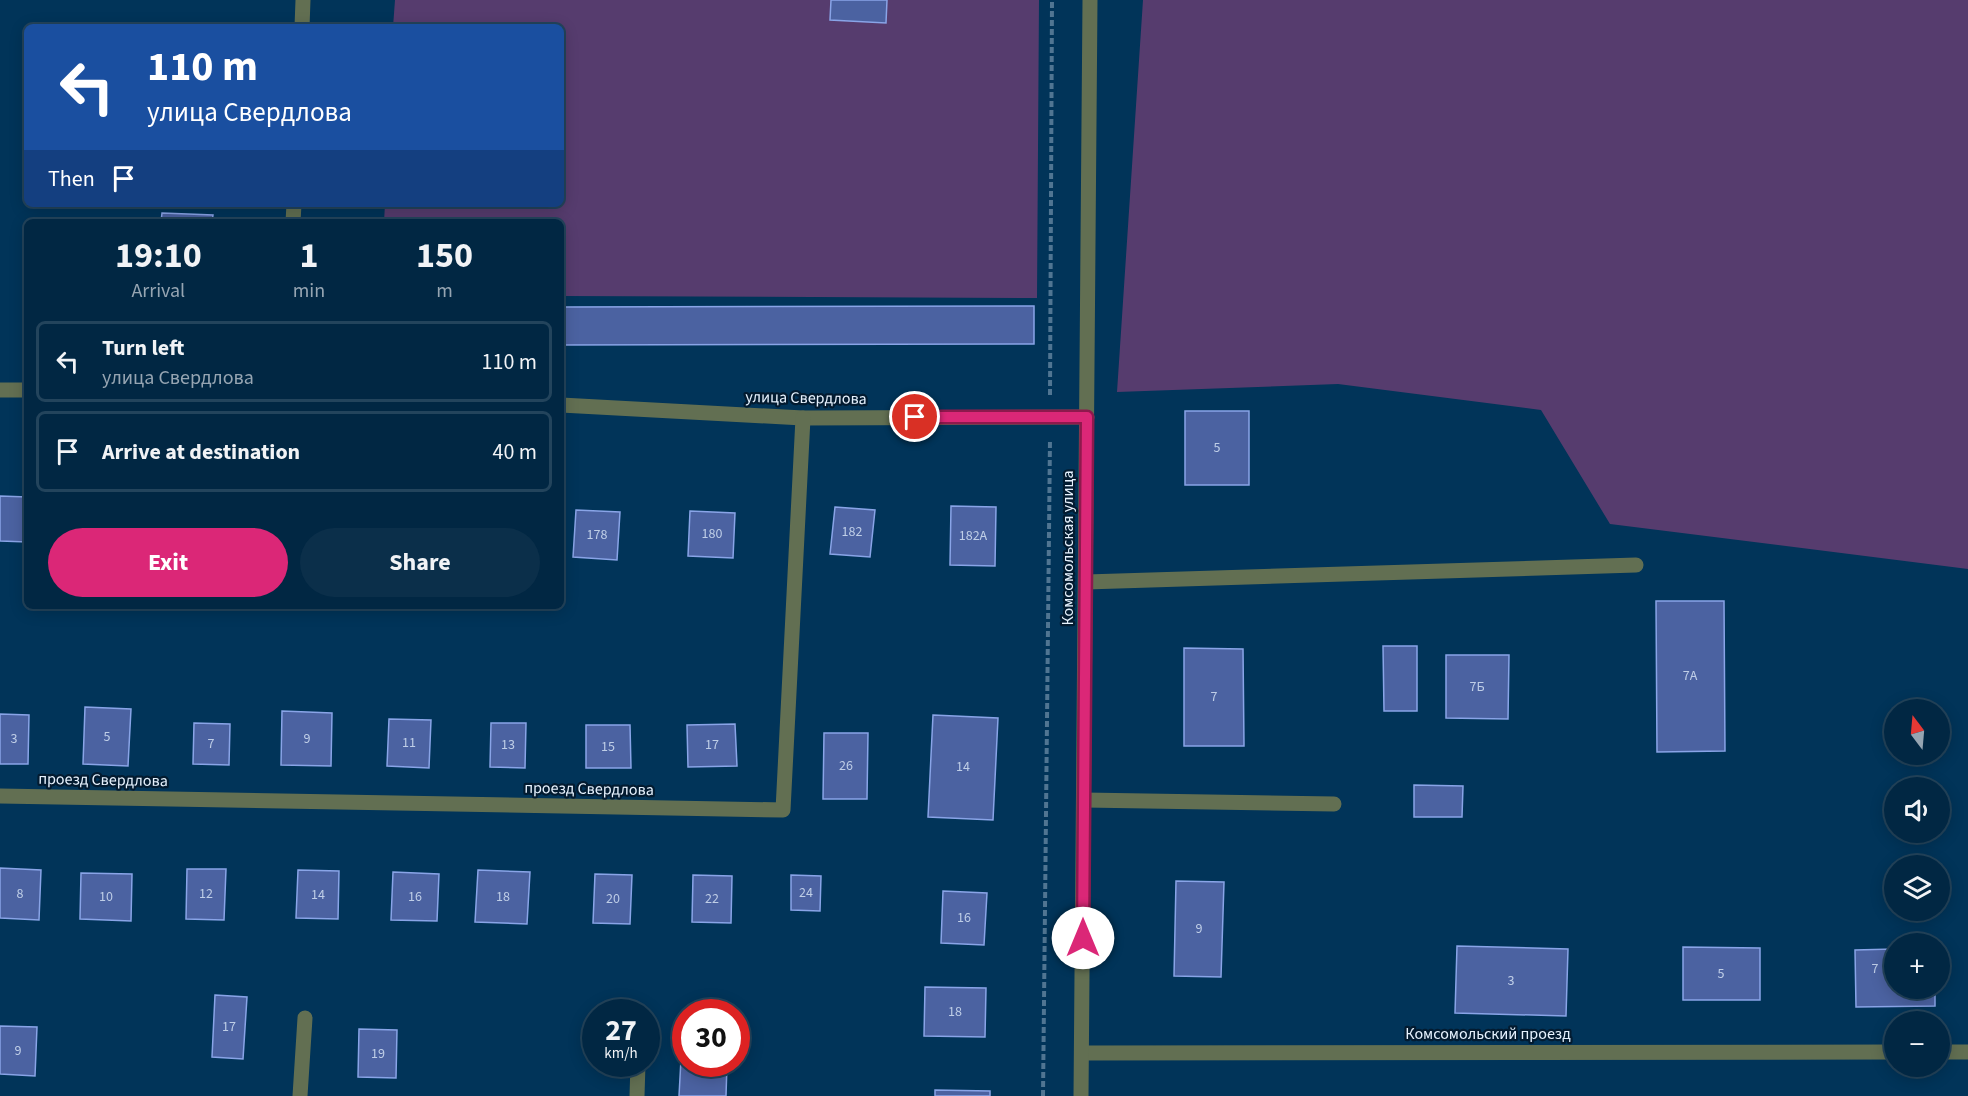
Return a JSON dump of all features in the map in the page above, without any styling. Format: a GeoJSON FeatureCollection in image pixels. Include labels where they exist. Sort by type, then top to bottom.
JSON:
{"type":"FeatureCollection","features":[{"type":"Feature","properties":{"kind":"street"},"geometry":{"type":"LineString","coordinates":[[302,24],[303,0]]}},
{"type":"Feature","properties":{"kind":"street","name":"Комсомольская улица"},"geometry":{"type":"LineString","coordinates":[[1081,1096],[1090,0]]}},
{"type":"Feature","properties":{"kind":"street"},"geometry":{"type":"LineString","coordinates":[[0,390],[24,390]]}},
{"type":"Feature","properties":{"kind":"street","name":"улица Свердлова"},"geometry":{"type":"LineString","coordinates":[[564,405],[803,418],[1087,417]]}},
{"type":"Feature","properties":{"kind":"street","name":"проезд Свердлова"},"geometry":{"type":"LineString","coordinates":[[0,796],[783,810],[803,418]]}},
{"type":"Feature","properties":{"kind":"street"},"geometry":{"type":"LineString","coordinates":[[1086,582],[1636,565]]}},
{"type":"Feature","properties":{"kind":"street"},"geometry":{"type":"LineString","coordinates":[[1084,800],[1334,804]]}},
{"type":"Feature","properties":{"kind":"street"},"geometry":{"type":"LineString","coordinates":[[300,1096],[305,1018]]}},
{"type":"Feature","properties":{"kind":"street","name":"Комсомольский проезд"},"geometry":{"type":"LineString","coordinates":[[1082,1053],[1884,1052]]}},
{"type":"Feature","properties":{"kind":"street"},"geometry":{"type":"LineString","coordinates":[[1950,1052],[1968,1052]]}},
{"type":"Feature","properties":{"kind":"street"},"geometry":{"type":"LineString","coordinates":[[637,1096],[638,1077]]}},
{"type":"Feature","properties":{"kind":"path"},"geometry":{"type":"LineString","coordinates":[[1043,1096],[1052,0]]}},
{"type":"Feature","properties":{"kind":"shaded area"},"geometry":{"type":"Polygon","coordinates":[[[395,0],[1039,0],[1037,298],[564,296],[564,219],[384,219],[385,207],[564,207],[564,24],[393,24],[395,0]]]}},
{"type":"Feature","properties":{"kind":"shaded area"},"geometry":{"type":"Polygon","coordinates":[[[1143,0],[1968,0],[1968,569],[1610,524],[1541,410],[1338,384],[1117,392],[1143,0]]]}},
{"type":"Feature","properties":{"kind":"building"},"geometry":{"type":"Polygon","coordinates":[[[831,0],[887,0],[886,23],[830,20],[831,0]]]}},
{"type":"Feature","properties":{"kind":"building"},"geometry":{"type":"Polygon","coordinates":[[[162,213],[213,215],[212,219],[161,219],[162,213]]]}},
{"type":"Feature","properties":{"kind":"building"},"geometry":{"type":"Polygon","coordinates":[[[1034,306],[1034,344],[564,345],[564,307],[1034,306]]]}},
{"type":"Feature","properties":{"kind":"building"},"geometry":{"type":"Polygon","coordinates":[[[1185,411],[1249,411],[1249,485],[1185,485],[1185,411]]]}},
{"type":"Feature","properties":{"kind":"building"},"geometry":{"type":"Polygon","coordinates":[[[0,496],[24,497],[24,542],[0,541],[0,496]]]}},
{"type":"Feature","properties":{"kind":"building"},"geometry":{"type":"Polygon","coordinates":[[[951,506],[996,507],[995,566],[950,565],[951,506]]]}},
{"type":"Feature","properties":{"kind":"building"},"geometry":{"type":"Polygon","coordinates":[[[835,507],[875,510],[870,557],[830,554],[835,507]]]}},
{"type":"Feature","properties":{"kind":"building"},"geometry":{"type":"Polygon","coordinates":[[[576,510],[620,512],[617,560],[573,557],[576,510]]]}},
{"type":"Feature","properties":{"kind":"building"},"geometry":{"type":"Polygon","coordinates":[[[690,511],[735,513],[733,558],[688,556],[690,511]]]}},
{"type":"Feature","properties":{"kind":"building"},"geometry":{"type":"Polygon","coordinates":[[[1656,601],[1724,601],[1725,751],[1657,752],[1656,601]]]}},
{"type":"Feature","properties":{"kind":"building"},"geometry":{"type":"Polygon","coordinates":[[[1383,646],[1417,646],[1417,711],[1384,711],[1383,646]]]}},
{"type":"Feature","properties":{"kind":"building"},"geometry":{"type":"Polygon","coordinates":[[[1184,648],[1243,649],[1244,746],[1184,746],[1184,648]]]}},
{"type":"Feature","properties":{"kind":"building"},"geometry":{"type":"Polygon","coordinates":[[[1446,655],[1509,655],[1508,719],[1446,718],[1446,655]]]}},
{"type":"Feature","properties":{"kind":"building"},"geometry":{"type":"Polygon","coordinates":[[[85,707],[131,709],[128,766],[83,764],[85,707]]]}},
{"type":"Feature","properties":{"kind":"building"},"geometry":{"type":"Polygon","coordinates":[[[282,711],[332,713],[331,766],[281,765],[282,711]]]}},
{"type":"Feature","properties":{"kind":"building"},"geometry":{"type":"Polygon","coordinates":[[[0,714],[29,715],[28,764],[0,764],[0,714]]]}},
{"type":"Feature","properties":{"kind":"building"},"geometry":{"type":"Polygon","coordinates":[[[933,715],[998,718],[993,820],[928,817],[933,715]]]}},
{"type":"Feature","properties":{"kind":"building"},"geometry":{"type":"Polygon","coordinates":[[[389,719],[431,720],[429,768],[387,766],[389,719]]]}},
{"type":"Feature","properties":{"kind":"building"},"geometry":{"type":"Polygon","coordinates":[[[194,723],[230,724],[229,765],[193,764],[194,723]]]}},
{"type":"Feature","properties":{"kind":"building"},"geometry":{"type":"Polygon","coordinates":[[[491,723],[526,723],[525,768],[490,767],[491,723]]]}},
{"type":"Feature","properties":{"kind":"building"},"geometry":{"type":"Polygon","coordinates":[[[735,724],[737,766],[688,767],[687,725],[735,724]]]}},
{"type":"Feature","properties":{"kind":"building"},"geometry":{"type":"Polygon","coordinates":[[[586,725],[630,725],[631,768],[586,768],[586,725]]]}},
{"type":"Feature","properties":{"kind":"building"},"geometry":{"type":"Polygon","coordinates":[[[824,733],[868,733],[867,799],[823,799],[824,733]]]}},
{"type":"Feature","properties":{"kind":"building"},"geometry":{"type":"Polygon","coordinates":[[[1414,785],[1463,786],[1462,817],[1414,817],[1414,785]]]}},
{"type":"Feature","properties":{"kind":"building"},"geometry":{"type":"Polygon","coordinates":[[[0,868],[41,870],[39,920],[0,918],[0,868]]]}},
{"type":"Feature","properties":{"kind":"building"},"geometry":{"type":"Polygon","coordinates":[[[187,869],[226,869],[224,920],[186,919],[187,869]]]}},
{"type":"Feature","properties":{"kind":"building"},"geometry":{"type":"Polygon","coordinates":[[[298,870],[339,871],[338,919],[296,918],[298,870]]]}},
{"type":"Feature","properties":{"kind":"building"},"geometry":{"type":"Polygon","coordinates":[[[478,870],[530,872],[527,924],[475,922],[478,870]]]}},
{"type":"Feature","properties":{"kind":"building"},"geometry":{"type":"Polygon","coordinates":[[[393,872],[439,874],[437,921],[391,920],[393,872]]]}},
{"type":"Feature","properties":{"kind":"building"},"geometry":{"type":"Polygon","coordinates":[[[81,873],[132,874],[131,921],[80,919],[81,873]]]}},
{"type":"Feature","properties":{"kind":"building"},"geometry":{"type":"Polygon","coordinates":[[[595,874],[632,875],[630,924],[593,923],[595,874]]]}},
{"type":"Feature","properties":{"kind":"building"},"geometry":{"type":"Polygon","coordinates":[[[693,875],[732,876],[731,923],[692,922],[693,875]]]}},
{"type":"Feature","properties":{"kind":"building"},"geometry":{"type":"Polygon","coordinates":[[[791,875],[821,876],[820,911],[791,910],[791,875]]]}},
{"type":"Feature","properties":{"kind":"building"},"geometry":{"type":"Polygon","coordinates":[[[1176,881],[1224,882],[1221,977],[1174,976],[1176,881]]]}},
{"type":"Feature","properties":{"kind":"building"},"geometry":{"type":"Polygon","coordinates":[[[943,891],[987,893],[984,945],[941,943],[943,891]]]}},
{"type":"Feature","properties":{"kind":"building"},"geometry":{"type":"Polygon","coordinates":[[[1457,946],[1568,949],[1566,1016],[1455,1013],[1457,946]]]}},
{"type":"Feature","properties":{"kind":"building"},"geometry":{"type":"Polygon","coordinates":[[[1683,947],[1760,948],[1760,1000],[1683,1000],[1683,947]]]}},
{"type":"Feature","properties":{"kind":"building"},"geometry":{"type":"Polygon","coordinates":[[[1884,949],[1884,999],[1935,999],[1935,1006],[1856,1007],[1855,950],[1884,949]]]}},
{"type":"Feature","properties":{"kind":"building"},"geometry":{"type":"Polygon","coordinates":[[[925,987],[986,988],[985,1037],[924,1036],[925,987]]]}},
{"type":"Feature","properties":{"kind":"building"},"geometry":{"type":"Polygon","coordinates":[[[215,995],[247,997],[243,1059],[212,1057],[215,995]]]}},
{"type":"Feature","properties":{"kind":"building"},"geometry":{"type":"Polygon","coordinates":[[[0,1026],[37,1027],[35,1076],[0,1074],[0,1026]]]}},
{"type":"Feature","properties":{"kind":"building"},"geometry":{"type":"Polygon","coordinates":[[[359,1029],[397,1030],[396,1078],[358,1077],[359,1029]]]}},
{"type":"Feature","properties":{"kind":"building"},"geometry":{"type":"Polygon","coordinates":[[[680,1077],[727,1077],[726,1096],[679,1096],[680,1077]]]}},
{"type":"Feature","properties":{"kind":"building"},"geometry":{"type":"Polygon","coordinates":[[[935,1090],[990,1091],[990,1096],[935,1096],[935,1090]]]}},
{"type":"Feature","properties":{"kind":"route"},"geometry":{"type":"LineString","coordinates":[[915,417],[1087,417],[1083,938]]}}]}
